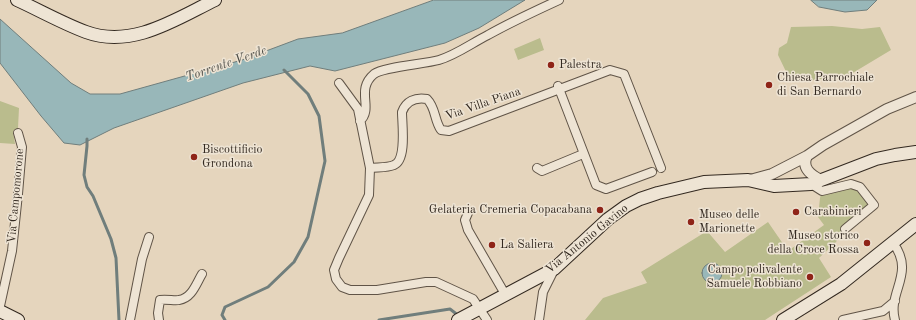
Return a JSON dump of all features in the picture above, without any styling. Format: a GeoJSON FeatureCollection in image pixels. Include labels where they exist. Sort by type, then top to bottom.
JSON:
{"type":"FeatureCollection","features":[{"type":"Feature","properties":{"kind":"main road"},"geometry":{"type":"LineString","coordinates":[[17,0],[87,33],[111,38],[128,36],[153,30],[215,0]]}},
{"type":"Feature","properties":{"kind":"main road","name":"Via Antonio Gavino"},"geometry":{"type":"LineString","coordinates":[[458,320],[554,269],[608,219],[626,206],[640,199],[698,183],[748,180],[774,186],[816,182],[876,160],[916,152]]}},
{"type":"Feature","properties":{"kind":"main road"},"geometry":{"type":"LineString","coordinates":[[783,320],[841,284],[916,224]]}},
{"type":"Feature","properties":{"kind":"main road"},"geometry":{"type":"LineString","coordinates":[[0,310],[18,320]]}},
{"type":"Feature","properties":{"kind":"street"},"geometry":{"type":"LineString","coordinates":[[360,121],[365,116],[366,112],[365,88],[373,75],[397,67],[440,60],[486,35],[559,0]]}},
{"type":"Feature","properties":{"kind":"street"},"geometry":{"type":"LineString","coordinates":[[652,172],[606,189],[596,185],[558,87],[610,70],[624,74],[661,168]]}},
{"type":"Feature","properties":{"kind":"street"},"geometry":{"type":"LineString","coordinates":[[339,83],[358,109],[370,168],[369,195],[334,270],[336,279],[342,287],[350,290],[377,290],[426,282],[436,282],[470,296],[476,302],[475,311],[486,320]]}},
{"type":"Feature","properties":{"kind":"street","name":"Via Villa Piana"},"geometry":{"type":"LineString","coordinates":[[370,168],[395,165],[401,160],[402,112],[404,106],[408,102],[420,98],[427,99],[434,108],[437,124],[441,130],[449,131],[558,87]]}},
{"type":"Feature","properties":{"kind":"street","name":"Via Antonio Gavino"},"geometry":{"type":"LineString","coordinates":[[748,180],[772,174],[807,156],[823,145],[887,109],[916,97]]}},
{"type":"Feature","properties":{"kind":"street","name":"Via Campomorone"},"geometry":{"type":"LineString","coordinates":[[0,306],[12,251],[18,194],[22,147],[18,133]]}},
{"type":"Feature","properties":{"kind":"street"},"geometry":{"type":"LineString","coordinates":[[537,168],[542,171],[583,154]]}},
{"type":"Feature","properties":{"kind":"street"},"geometry":{"type":"LineString","coordinates":[[807,156],[805,161],[806,168],[822,191],[851,184],[860,187],[874,205],[845,229]]}},
{"type":"Feature","properties":{"kind":"street"},"geometry":{"type":"LineString","coordinates":[[468,212],[465,220],[468,230],[505,294]]}},
{"type":"Feature","properties":{"kind":"street"},"geometry":{"type":"LineString","coordinates":[[130,320],[142,259],[149,236]]}},
{"type":"Feature","properties":{"kind":"street"},"geometry":{"type":"LineString","coordinates":[[893,243],[899,250],[902,261],[901,276],[895,301],[895,320]]}},
{"type":"Feature","properties":{"kind":"street"},"geometry":{"type":"LineString","coordinates":[[539,320],[543,292],[554,269]]}},
{"type":"Feature","properties":{"kind":"street"},"geometry":{"type":"LineString","coordinates":[[159,320],[158,313],[160,300],[179,300],[190,296],[202,274]]}},
{"type":"Feature","properties":{"kind":"street"},"geometry":{"type":"LineString","coordinates":[[843,320],[883,312],[895,301]]}},
{"type":"Feature","properties":{"kind":"green space"},"geometry":{"type":"Polygon","coordinates":[[[832,26],[862,29],[880,27],[891,50],[851,74],[834,78],[791,82],[778,55],[779,48],[787,43],[791,27],[832,26]]]}},
{"type":"Feature","properties":{"kind":"green space"},"geometry":{"type":"Polygon","coordinates":[[[540,38],[544,50],[518,60],[514,49],[540,38]]]}},
{"type":"Feature","properties":{"kind":"green space"},"geometry":{"type":"Polygon","coordinates":[[[0,101],[19,108],[18,128],[13,131],[15,144],[0,143],[0,101]]]}},
{"type":"Feature","properties":{"kind":"green space"},"geometry":{"type":"Polygon","coordinates":[[[851,184],[874,205],[845,229],[836,242],[819,258],[831,277],[765,320],[585,320],[603,298],[647,283],[641,272],[707,231],[725,252],[768,222],[788,251],[824,225],[818,217],[822,191],[851,184]]]}},
{"type":"Feature","properties":{"kind":"water"},"geometry":{"type":"Polygon","coordinates":[[[434,0],[525,0],[479,28],[445,43],[335,71],[310,66],[243,83],[114,128],[80,145],[64,143],[0,63],[0,19],[71,83],[90,94],[120,94],[242,60],[298,39],[342,33],[434,0]]]}},
{"type":"Feature","properties":{"kind":"water"},"geometry":{"type":"Polygon","coordinates":[[[811,0],[877,0],[867,10],[845,12],[819,7],[811,0]]]}},
{"type":"Feature","properties":{"kind":"water"},"geometry":{"type":"Polygon","coordinates":[[[708,263],[716,263],[722,269],[722,277],[716,283],[708,283],[702,277],[702,269],[708,263]]]}},
{"type":"Feature","properties":{"kind":"waterway"},"geometry":{"type":"LineString","coordinates":[[225,320],[222,315],[225,307],[268,287],[294,262],[308,237],[325,161],[319,116],[308,94],[284,70]]}},
{"type":"Feature","properties":{"kind":"waterway"},"geometry":{"type":"LineString","coordinates":[[87,139],[84,175],[87,187],[93,196],[111,239],[116,258],[119,320]]}},
{"type":"Feature","properties":{"kind":"waterway"},"geometry":{"type":"LineString","coordinates":[[379,320],[450,309],[459,316]]}},
{"type":"Feature","properties":{"kind":"place","name":"Palestra"},"geometry":{"type":"Point","coordinates":[551,65]}},
{"type":"Feature","properties":{"kind":"place","name":"Chiesa Parrochiale di San Bernardo"},"geometry":{"type":"Point","coordinates":[769,85]}},
{"type":"Feature","properties":{"kind":"place","name":"Biscottificio Grondona"},"geometry":{"type":"Point","coordinates":[194,157]}},
{"type":"Feature","properties":{"kind":"place","name":"Gelateria Cremeria Copacabana"},"geometry":{"type":"Point","coordinates":[600,210]}},
{"type":"Feature","properties":{"kind":"place","name":"Carabinieri"},"geometry":{"type":"Point","coordinates":[796,212]}},
{"type":"Feature","properties":{"kind":"place","name":"Museo delle Marionette"},"geometry":{"type":"Point","coordinates":[691,222]}},
{"type":"Feature","properties":{"kind":"place","name":"Museo storico della Croce Rossa"},"geometry":{"type":"Point","coordinates":[867,243]}},
{"type":"Feature","properties":{"kind":"place","name":"La Saliera"},"geometry":{"type":"Point","coordinates":[492,245]}},
{"type":"Feature","properties":{"kind":"place","name":"Campo polivalente Samuele Robbiano"},"geometry":{"type":"Point","coordinates":[810,277]}},
{"type":"Feature","properties":{"kind":"water label","name":"Torrente Verde"},"geometry":{"type":"Point","coordinates":[226,64]}}]}
